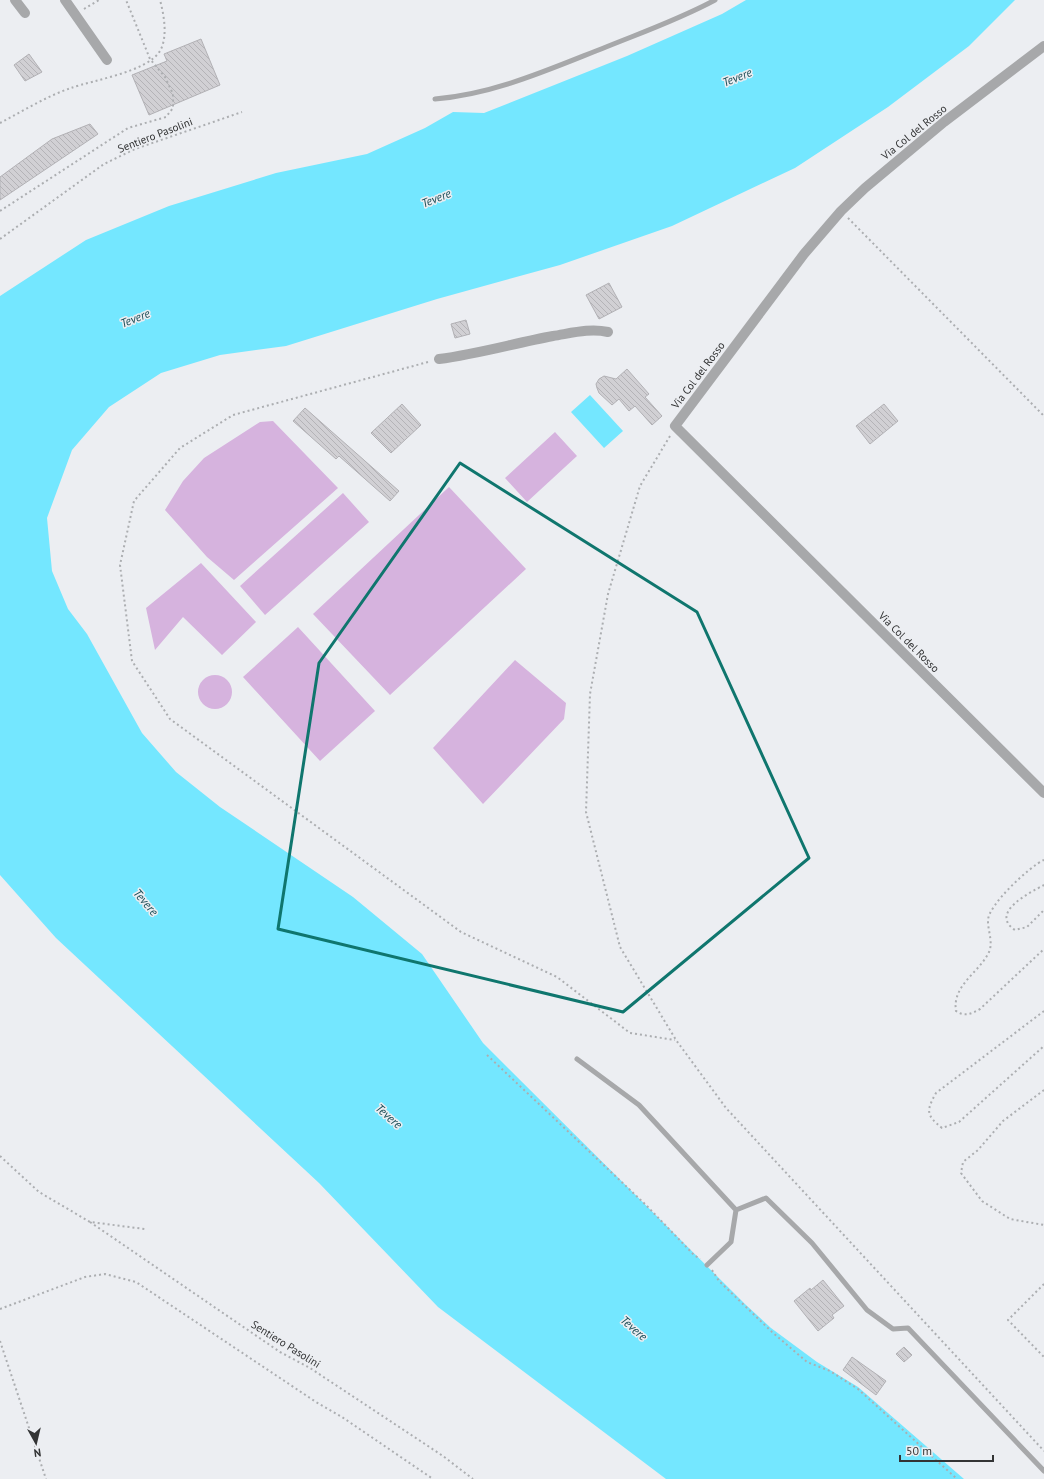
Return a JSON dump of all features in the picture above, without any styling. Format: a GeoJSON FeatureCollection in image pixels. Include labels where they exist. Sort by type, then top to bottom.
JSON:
{"type":"FeatureCollection","features":[{"type":"Feature","properties":{"kind":"street"},"geometry":{"type":"LineString","coordinates":[[15,0],[25,13]]}},
{"type":"Feature","properties":{"kind":"street"},"geometry":{"type":"LineString","coordinates":[[65,0],[107,60]]}},
{"type":"Feature","properties":{"kind":"street","name":"Via Col del Rosso"},"geometry":{"type":"LineString","coordinates":[[1044,46],[944,122],[865,188],[841,211],[804,254],[675,426],[1044,793]]}},
{"type":"Feature","properties":{"kind":"street"},"geometry":{"type":"LineString","coordinates":[[439,359],[467,355],[524,341],[596,329],[608,332]]}},
{"type":"Feature","properties":{"kind":"lane"},"geometry":{"type":"LineString","coordinates":[[435,99],[471,95],[504,85],[654,28],[715,0]]}},
{"type":"Feature","properties":{"kind":"lane"},"geometry":{"type":"LineString","coordinates":[[577,1059],[639,1106],[736,1210]]}},
{"type":"Feature","properties":{"kind":"lane"},"geometry":{"type":"LineString","coordinates":[[736,1210],[766,1198],[812,1243],[867,1310],[893,1329],[908,1328],[933,1352],[1044,1471]]}},
{"type":"Feature","properties":{"kind":"lane"},"geometry":{"type":"LineString","coordinates":[[707,1265],[732,1242],[736,1210]]}},
{"type":"Feature","properties":{"kind":"path"},"geometry":{"type":"LineString","coordinates":[[74,14],[99,0]]}},
{"type":"Feature","properties":{"kind":"path"},"geometry":{"type":"LineString","coordinates":[[0,211],[128,128],[166,117],[173,108],[173,94],[165,77],[150,59],[126,0]]}},
{"type":"Feature","properties":{"kind":"path"},"geometry":{"type":"LineString","coordinates":[[0,123],[70,88],[126,72],[150,59],[159,51],[164,37],[160,0]]}},
{"type":"Feature","properties":{"kind":"path","name":"Sentiero Pasolini"},"geometry":{"type":"LineString","coordinates":[[0,239],[104,164],[136,149],[242,112]]}},
{"type":"Feature","properties":{"kind":"path"},"geometry":{"type":"LineString","coordinates":[[841,211],[1044,416]]}},
{"type":"Feature","properties":{"kind":"path"},"geometry":{"type":"LineString","coordinates":[[439,359],[233,415],[180,448],[134,501],[120,565],[132,661],[170,718],[461,932],[557,977],[630,1033],[676,1040]]}},
{"type":"Feature","properties":{"kind":"path"},"geometry":{"type":"LineString","coordinates":[[675,426],[640,486],[608,594],[590,694],[586,812],[620,947],[676,1040],[726,1108],[1044,1451]]}},
{"type":"Feature","properties":{"kind":"path"},"geometry":{"type":"LineString","coordinates":[[1044,860],[1032,868],[993,906],[989,913],[988,922],[991,945],[989,954],[960,988],[957,996],[956,1011],[962,1015],[972,1014],[1044,949]]}},
{"type":"Feature","properties":{"kind":"path"},"geometry":{"type":"LineString","coordinates":[[1044,885],[1014,904],[1007,914],[1006,920],[1008,925],[1015,930],[1027,927],[1044,910]]}},
{"type":"Feature","properties":{"kind":"path"},"geometry":{"type":"LineString","coordinates":[[1044,1011],[936,1093],[928,1111],[930,1119],[942,1128],[959,1122],[1044,1046]]}},
{"type":"Feature","properties":{"kind":"path"},"geometry":{"type":"LineString","coordinates":[[487,1055],[646,1205],[694,1255],[707,1265],[719,1281],[772,1332],[807,1362],[830,1372],[858,1389],[957,1479]]}},
{"type":"Feature","properties":{"kind":"path"},"geometry":{"type":"LineString","coordinates":[[1044,1090],[1003,1121],[978,1150],[963,1162],[961,1173],[982,1201],[1010,1219],[1044,1225]]}},
{"type":"Feature","properties":{"kind":"path","name":"Sentiero Pasolini"},"geometry":{"type":"LineString","coordinates":[[0,1156],[39,1192],[90,1222],[280,1352],[310,1368],[437,1452],[473,1479]]}},
{"type":"Feature","properties":{"kind":"path","name":"Sentiero Pasolini"},"geometry":{"type":"LineString","coordinates":[[90,1222],[145,1229]]}},
{"type":"Feature","properties":{"kind":"path"},"geometry":{"type":"LineString","coordinates":[[0,1309],[85,1278],[105,1274],[136,1282],[316,1402],[342,1417],[433,1479]]}},
{"type":"Feature","properties":{"kind":"path"},"geometry":{"type":"LineString","coordinates":[[1044,1284],[1008,1320],[1044,1357]]}},
{"type":"Feature","properties":{"kind":"path"},"geometry":{"type":"LineString","coordinates":[[0,1341],[46,1479]]}},
{"type":"Feature","properties":{"kind":"highlighted area"},"geometry":{"type":"Polygon","coordinates":[[[460,463],[697,612],[809,858],[623,1012],[278,929],[319,663],[460,463]]]}},
{"type":"Feature","properties":{"kind":"shaded area"},"geometry":{"type":"Polygon","coordinates":[[[273,421],[338,488],[234,580],[207,557],[165,510],[183,481],[204,458],[260,422],[273,421]]]}},
{"type":"Feature","properties":{"kind":"shaded area"},"geometry":{"type":"Polygon","coordinates":[[[555,432],[577,456],[527,502],[505,478],[555,432]]]}},
{"type":"Feature","properties":{"kind":"shaded area"},"geometry":{"type":"Polygon","coordinates":[[[449,487],[526,569],[390,695],[313,614],[449,487]]]}},
{"type":"Feature","properties":{"kind":"shaded area"},"geometry":{"type":"Polygon","coordinates":[[[343,493],[369,522],[265,615],[240,586],[343,493]]]}},
{"type":"Feature","properties":{"kind":"shaded area"},"geometry":{"type":"Polygon","coordinates":[[[201,563],[256,622],[222,655],[183,617],[155,650],[146,608],[201,563]]]}},
{"type":"Feature","properties":{"kind":"shaded area"},"geometry":{"type":"Polygon","coordinates":[[[298,627],[375,711],[320,761],[243,677],[298,627]]]}},
{"type":"Feature","properties":{"kind":"shaded area"},"geometry":{"type":"Polygon","coordinates":[[[515,660],[566,703],[564,719],[483,804],[433,748],[515,660]]]}},
{"type":"Feature","properties":{"kind":"shaded area"},"geometry":{"type":"Polygon","coordinates":[[[215,675],[227,680],[232,692],[227,704],[215,709],[203,704],[198,692],[203,680],[215,675]]]}},
{"type":"Feature","properties":{"kind":"water","name":"Tevere"},"geometry":{"type":"Polygon","coordinates":[[[746,0],[1015,0],[969,46],[888,107],[795,168],[672,226],[560,265],[437,299],[286,346],[220,355],[161,373],[109,407],[72,450],[47,518],[52,571],[68,609],[87,634],[142,733],[176,772],[220,807],[353,897],[422,954],[483,1043],[746,1305],[771,1328],[817,1362],[858,1387],[964,1479],[666,1479],[438,1307],[319,1183],[56,938],[0,875],[0,296],[86,240],[169,206],[276,173],[367,154],[425,128],[453,112],[484,113],[627,56],[722,14],[746,0]]]}},
{"type":"Feature","properties":{"kind":"water"},"geometry":{"type":"Polygon","coordinates":[[[590,395],[623,431],[604,448],[571,412],[590,395]]]}},
{"type":"Feature","properties":{"kind":"building"},"geometry":{"type":"Polygon","coordinates":[[[201,39],[220,85],[149,115],[132,75],[167,61],[164,54],[201,39]]]}},
{"type":"Feature","properties":{"kind":"building"},"geometry":{"type":"Polygon","coordinates":[[[29,54],[42,72],[25,81],[14,65],[29,54]]]}},
{"type":"Feature","properties":{"kind":"building"},"geometry":{"type":"Polygon","coordinates":[[[90,124],[98,134],[0,200],[0,177],[52,139],[90,124]]]}},
{"type":"Feature","properties":{"kind":"building"},"geometry":{"type":"Polygon","coordinates":[[[609,283],[622,307],[599,319],[586,295],[609,283]]]}},
{"type":"Feature","properties":{"kind":"building"},"geometry":{"type":"Polygon","coordinates":[[[466,320],[470,334],[455,338],[451,324],[466,320]]]}},
{"type":"Feature","properties":{"kind":"building"},"geometry":{"type":"Polygon","coordinates":[[[627,369],[649,394],[645,397],[662,416],[652,425],[635,406],[629,411],[619,399],[612,405],[599,393],[596,384],[599,379],[604,376],[616,379],[627,369]]]}},
{"type":"Feature","properties":{"kind":"building"},"geometry":{"type":"Polygon","coordinates":[[[402,404],[421,425],[391,453],[371,433],[402,404]]]}},
{"type":"Feature","properties":{"kind":"building"},"geometry":{"type":"Polygon","coordinates":[[[884,404],[898,421],[870,444],[856,426],[884,404]]]}},
{"type":"Feature","properties":{"kind":"building"},"geometry":{"type":"Polygon","coordinates":[[[305,408],[399,491],[390,501],[339,456],[336,459],[293,421],[305,408]]]}},
{"type":"Feature","properties":{"kind":"building"},"geometry":{"type":"Polygon","coordinates":[[[823,1280],[844,1306],[832,1315],[834,1318],[818,1331],[794,1301],[823,1280]]]}},
{"type":"Feature","properties":{"kind":"building"},"geometry":{"type":"Polygon","coordinates":[[[904,1347],[912,1355],[904,1362],[896,1354],[904,1347]]]}},
{"type":"Feature","properties":{"kind":"building"},"geometry":{"type":"Polygon","coordinates":[[[852,1357],[886,1381],[876,1395],[843,1370],[852,1357]]]}}]}
